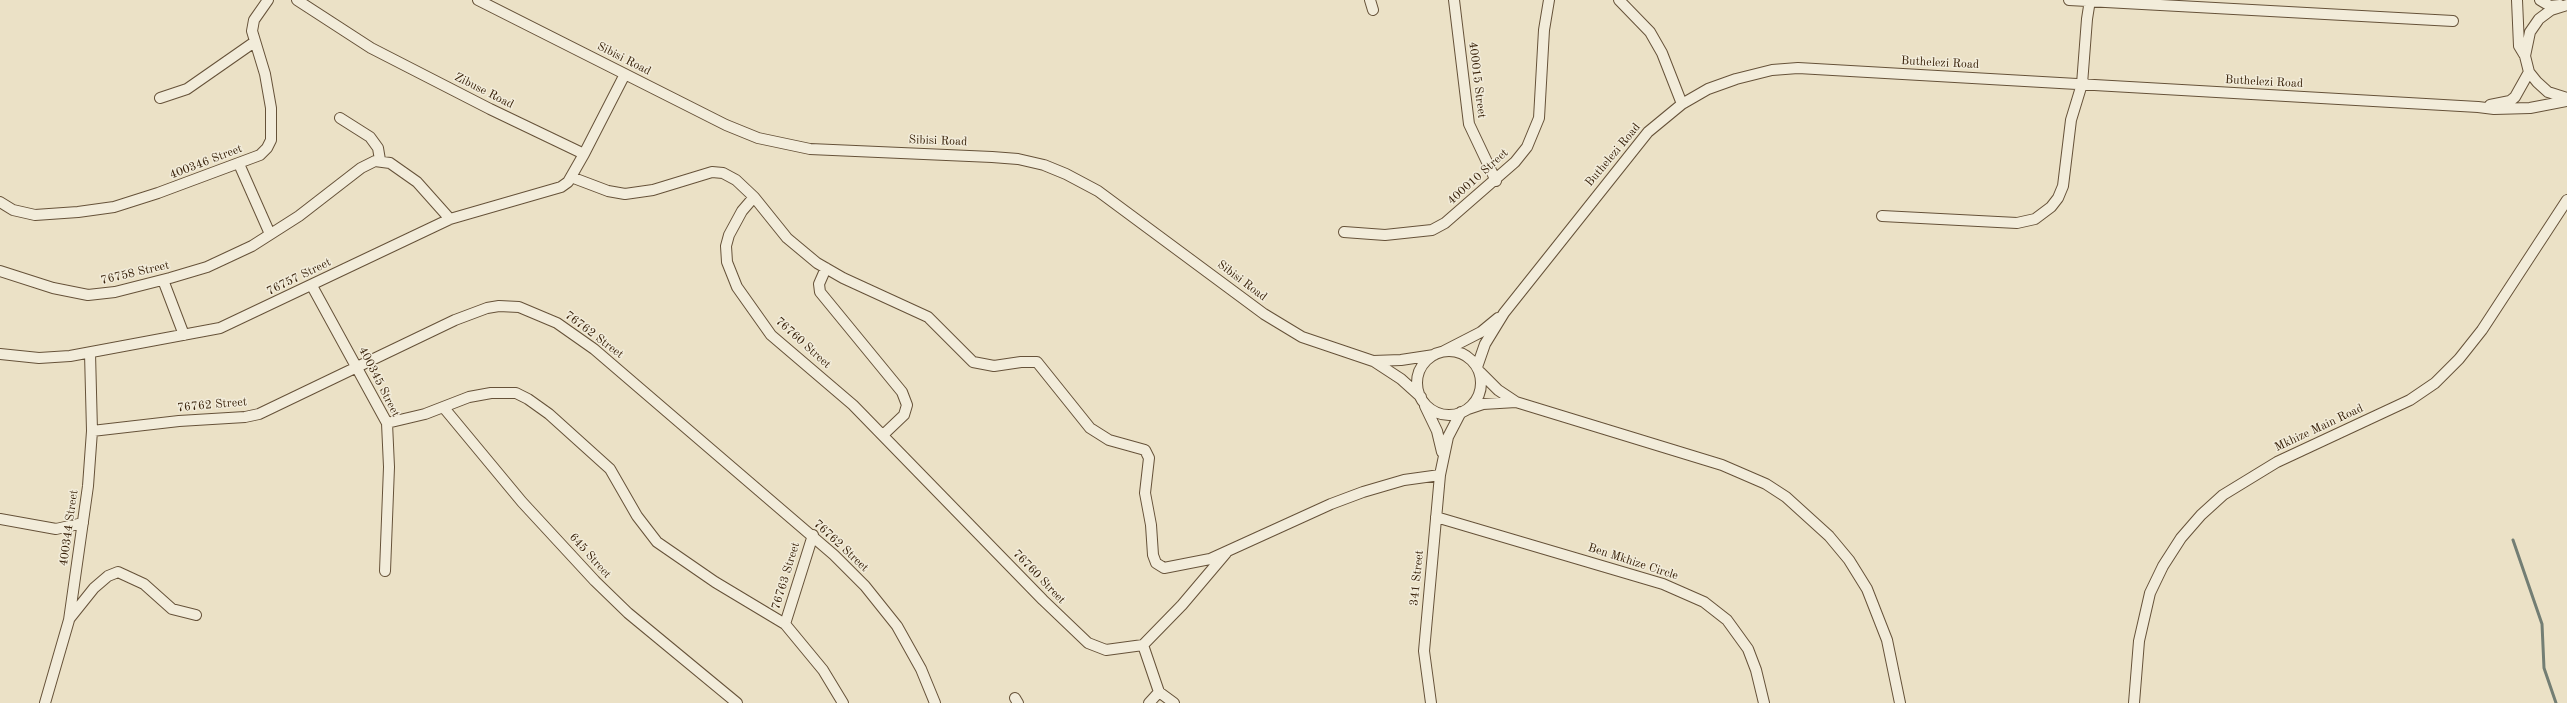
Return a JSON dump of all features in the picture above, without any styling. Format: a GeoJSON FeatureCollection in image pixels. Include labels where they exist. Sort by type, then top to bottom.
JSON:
{"type":"FeatureCollection","features":[{"type":"Feature","properties":{"kind":"street","name":"400346 Street"},"geometry":{"type":"LineString","coordinates":[[0,202],[13,210],[35,215],[78,212],[114,207],[239,164],[268,148],[272,130],[265,74],[254,43],[252,32],[254,20],[268,0]]}},
{"type":"Feature","properties":{"kind":"street","name":"Zibuse Road"},"geometry":{"type":"LineString","coordinates":[[298,0],[371,48],[490,109],[584,154]]}},
{"type":"Feature","properties":{"kind":"street","name":"Sibisi Road"},"geometry":{"type":"LineString","coordinates":[[478,0],[726,125],[758,138],[786,146],[836,151],[1012,158],[1059,171],[1098,191],[1287,330],[1327,348],[1373,361],[1401,379],[1422,400]]}},
{"type":"Feature","properties":{"kind":"street","name":"400015 Street"},"geometry":{"type":"LineString","coordinates":[[1454,0],[1469,124],[1496,181]]}},
{"type":"Feature","properties":{"kind":"street","name":"400010 Street"},"geometry":{"type":"LineString","coordinates":[[1344,232],[1385,235],[1432,230],[1445,224],[1496,181],[1524,151],[1533,135],[1539,118],[1544,30],[1549,0]]}},
{"type":"Feature","properties":{"kind":"street"},"geometry":{"type":"LineString","coordinates":[[1619,0],[1650,32],[1662,52],[1682,104]]}},
{"type":"Feature","properties":{"kind":"street"},"geometry":{"type":"LineString","coordinates":[[2069,0],[2453,21]]}},
{"type":"Feature","properties":{"kind":"street"},"geometry":{"type":"LineString","coordinates":[[2517,0],[2519,46],[2525,56],[2529,72],[2548,92],[2567,99]]}},
{"type":"Feature","properties":{"kind":"street"},"geometry":{"type":"LineString","coordinates":[[2540,0],[2550,6],[2566,5]]}},
{"type":"Feature","properties":{"kind":"street"},"geometry":{"type":"LineString","coordinates":[[1882,216],[2017,224],[2035,219],[2058,198],[2063,186],[2071,120],[2082,84],[2090,1]]}},
{"type":"Feature","properties":{"kind":"street"},"geometry":{"type":"LineString","coordinates":[[2525,56],[2530,32],[2539,19],[2551,10],[2566,5]]}},
{"type":"Feature","properties":{"kind":"street"},"geometry":{"type":"LineString","coordinates":[[160,98],[187,88],[254,43]]}},
{"type":"Feature","properties":{"kind":"street","name":"Buthelezi Road"},"geometry":{"type":"LineString","coordinates":[[1464,410],[1480,392],[1478,369],[1485,344],[1504,313],[1634,148],[1648,132],[1682,104],[1708,89],[1736,79],[1772,70],[1791,69],[2512,109],[2567,99]]}},
{"type":"Feature","properties":{"kind":"street","name":"Buthelezi Road"},"geometry":{"type":"LineString","coordinates":[[2478,107],[2510,101],[2519,92],[2529,72]]}},
{"type":"Feature","properties":{"kind":"street"},"geometry":{"type":"LineString","coordinates":[[584,154],[625,74]]}},
{"type":"Feature","properties":{"kind":"street"},"geometry":{"type":"LineString","coordinates":[[340,118],[370,137],[378,148],[380,160],[398,168],[417,182],[450,219]]}},
{"type":"Feature","properties":{"kind":"street","name":"76757 Street"},"geometry":{"type":"LineString","coordinates":[[0,354],[40,358],[90,353],[220,328],[312,286],[380,250],[450,219],[564,185],[571,177],[584,154]]}},
{"type":"Feature","properties":{"kind":"street","name":"76758 Street"},"geometry":{"type":"LineString","coordinates":[[0,271],[53,288],[88,296],[115,292],[164,280],[232,256],[309,209],[361,168],[380,160]]}},
{"type":"Feature","properties":{"kind":"street"},"geometry":{"type":"LineString","coordinates":[[239,164],[270,234]]}},
{"type":"Feature","properties":{"kind":"street"},"geometry":{"type":"LineString","coordinates":[[571,177],[608,191],[625,194],[653,190],[712,172],[723,173],[736,180],[754,197],[787,238],[826,268],[928,317],[973,362],[994,366],[1021,362],[1037,362],[1090,428],[1109,440],[1145,450],[1149,458],[1145,494],[1151,525],[1153,556],[1160,566],[1164,568],[1191,564],[1227,552],[1344,499],[1404,480],[1440,475]]}},
{"type":"Feature","properties":{"kind":"street","name":"76760 Street"},"geometry":{"type":"LineString","coordinates":[[754,197],[734,224],[726,246],[730,275],[771,334],[853,405],[1088,643],[1106,650],[1143,645]]}},
{"type":"Feature","properties":{"kind":"street","name":"Mkhize Main Road"},"geometry":{"type":"LineString","coordinates":[[2134,703],[2139,641],[2150,593],[2163,566],[2181,538],[2201,515],[2223,495],[2277,462],[2403,403],[2435,383],[2459,359],[2482,330],[2567,200]]}},
{"type":"Feature","properties":{"kind":"street"},"geometry":{"type":"LineString","coordinates":[[826,268],[819,284],[820,292],[902,392],[907,404],[904,415],[883,435]]}},
{"type":"Feature","properties":{"kind":"street"},"geometry":{"type":"LineString","coordinates":[[164,280],[184,335]]}},
{"type":"Feature","properties":{"kind":"street","name":"400345 Street"},"geometry":{"type":"LineString","coordinates":[[312,286],[387,423],[389,466],[385,571]]}},
{"type":"Feature","properties":{"kind":"street","name":"76762 Street"},"geometry":{"type":"LineString","coordinates":[[92,432],[179,421],[238,418],[259,414],[356,366],[455,320],[487,308],[510,306],[541,315],[572,332],[594,349],[813,536],[860,580],[888,615],[921,669],[935,703]]}},
{"type":"Feature","properties":{"kind":"street","name":"Buthelezi Road"},"geometry":{"type":"LineString","coordinates":[[1422,400],[1418,388],[1419,373],[1426,360],[1481,332],[1504,313]]}},
{"type":"Feature","properties":{"kind":"street","name":"400344 Street"},"geometry":{"type":"LineString","coordinates":[[45,703],[69,620],[83,523],[92,432],[90,353]]}},
{"type":"Feature","properties":{"kind":"street"},"geometry":{"type":"LineString","coordinates":[[1438,353],[1462,353],[1490,383],[1516,402],[1722,465],[1766,484],[1786,497],[1829,536],[1849,560],[1867,589],[1887,640],[1900,703]]}},
{"type":"Feature","properties":{"kind":"street","name":"Sibisi Road"},"geometry":{"type":"LineString","coordinates":[[1373,361],[1401,360],[1438,353]]}},
{"type":"Feature","properties":{"kind":"street"},"geometry":{"type":"LineString","coordinates":[[387,423],[444,408],[470,397],[491,393],[516,393],[528,399],[550,414],[610,469],[637,516],[657,542],[715,582],[785,624],[823,670],[843,703]]}},
{"type":"Feature","properties":{"kind":"street"},"geometry":{"type":"LineString","coordinates":[[1422,400],[1441,414],[1464,410],[1483,404],[1516,402]]}},
{"type":"Feature","properties":{"kind":"street","name":"341 Street"},"geometry":{"type":"LineString","coordinates":[[1422,400],[1437,431],[1443,456]]}},
{"type":"Feature","properties":{"kind":"street","name":"645 Street"},"geometry":{"type":"LineString","coordinates":[[444,408],[522,502],[595,581],[628,613],[737,703]]}},
{"type":"Feature","properties":{"kind":"street","name":"341 Street"},"geometry":{"type":"LineString","coordinates":[[1427,701],[1424,643],[1440,475],[1448,437],[1464,410]]}},
{"type":"Feature","properties":{"kind":"street","name":"Ben Mkhize Circle"},"geometry":{"type":"LineString","coordinates":[[1436,517],[1663,584],[1704,602],[1727,620],[1748,648],[1756,670],[1764,703]]}},
{"type":"Feature","properties":{"kind":"street"},"geometry":{"type":"LineString","coordinates":[[0,519],[56,529],[83,523]]}},
{"type":"Feature","properties":{"kind":"street","name":"76763 Street"},"geometry":{"type":"LineString","coordinates":[[785,624],[813,536]]}},
{"type":"Feature","properties":{"kind":"street"},"geometry":{"type":"LineString","coordinates":[[1174,703],[1158,692],[1143,645],[1182,605],[1227,552]]}},
{"type":"Feature","properties":{"kind":"street"},"geometry":{"type":"LineString","coordinates":[[69,620],[94,588],[108,576],[118,572],[144,584],[172,609],[196,615]]}},
{"type":"Feature","properties":{"kind":"street"},"geometry":{"type":"LineString","coordinates":[[1149,703],[1158,692]]}},
{"type":"Feature","properties":{"kind":"waterway"},"geometry":{"type":"LineString","coordinates":[[2513,540],[2542,624],[2544,668],[2556,703]]}}]}
